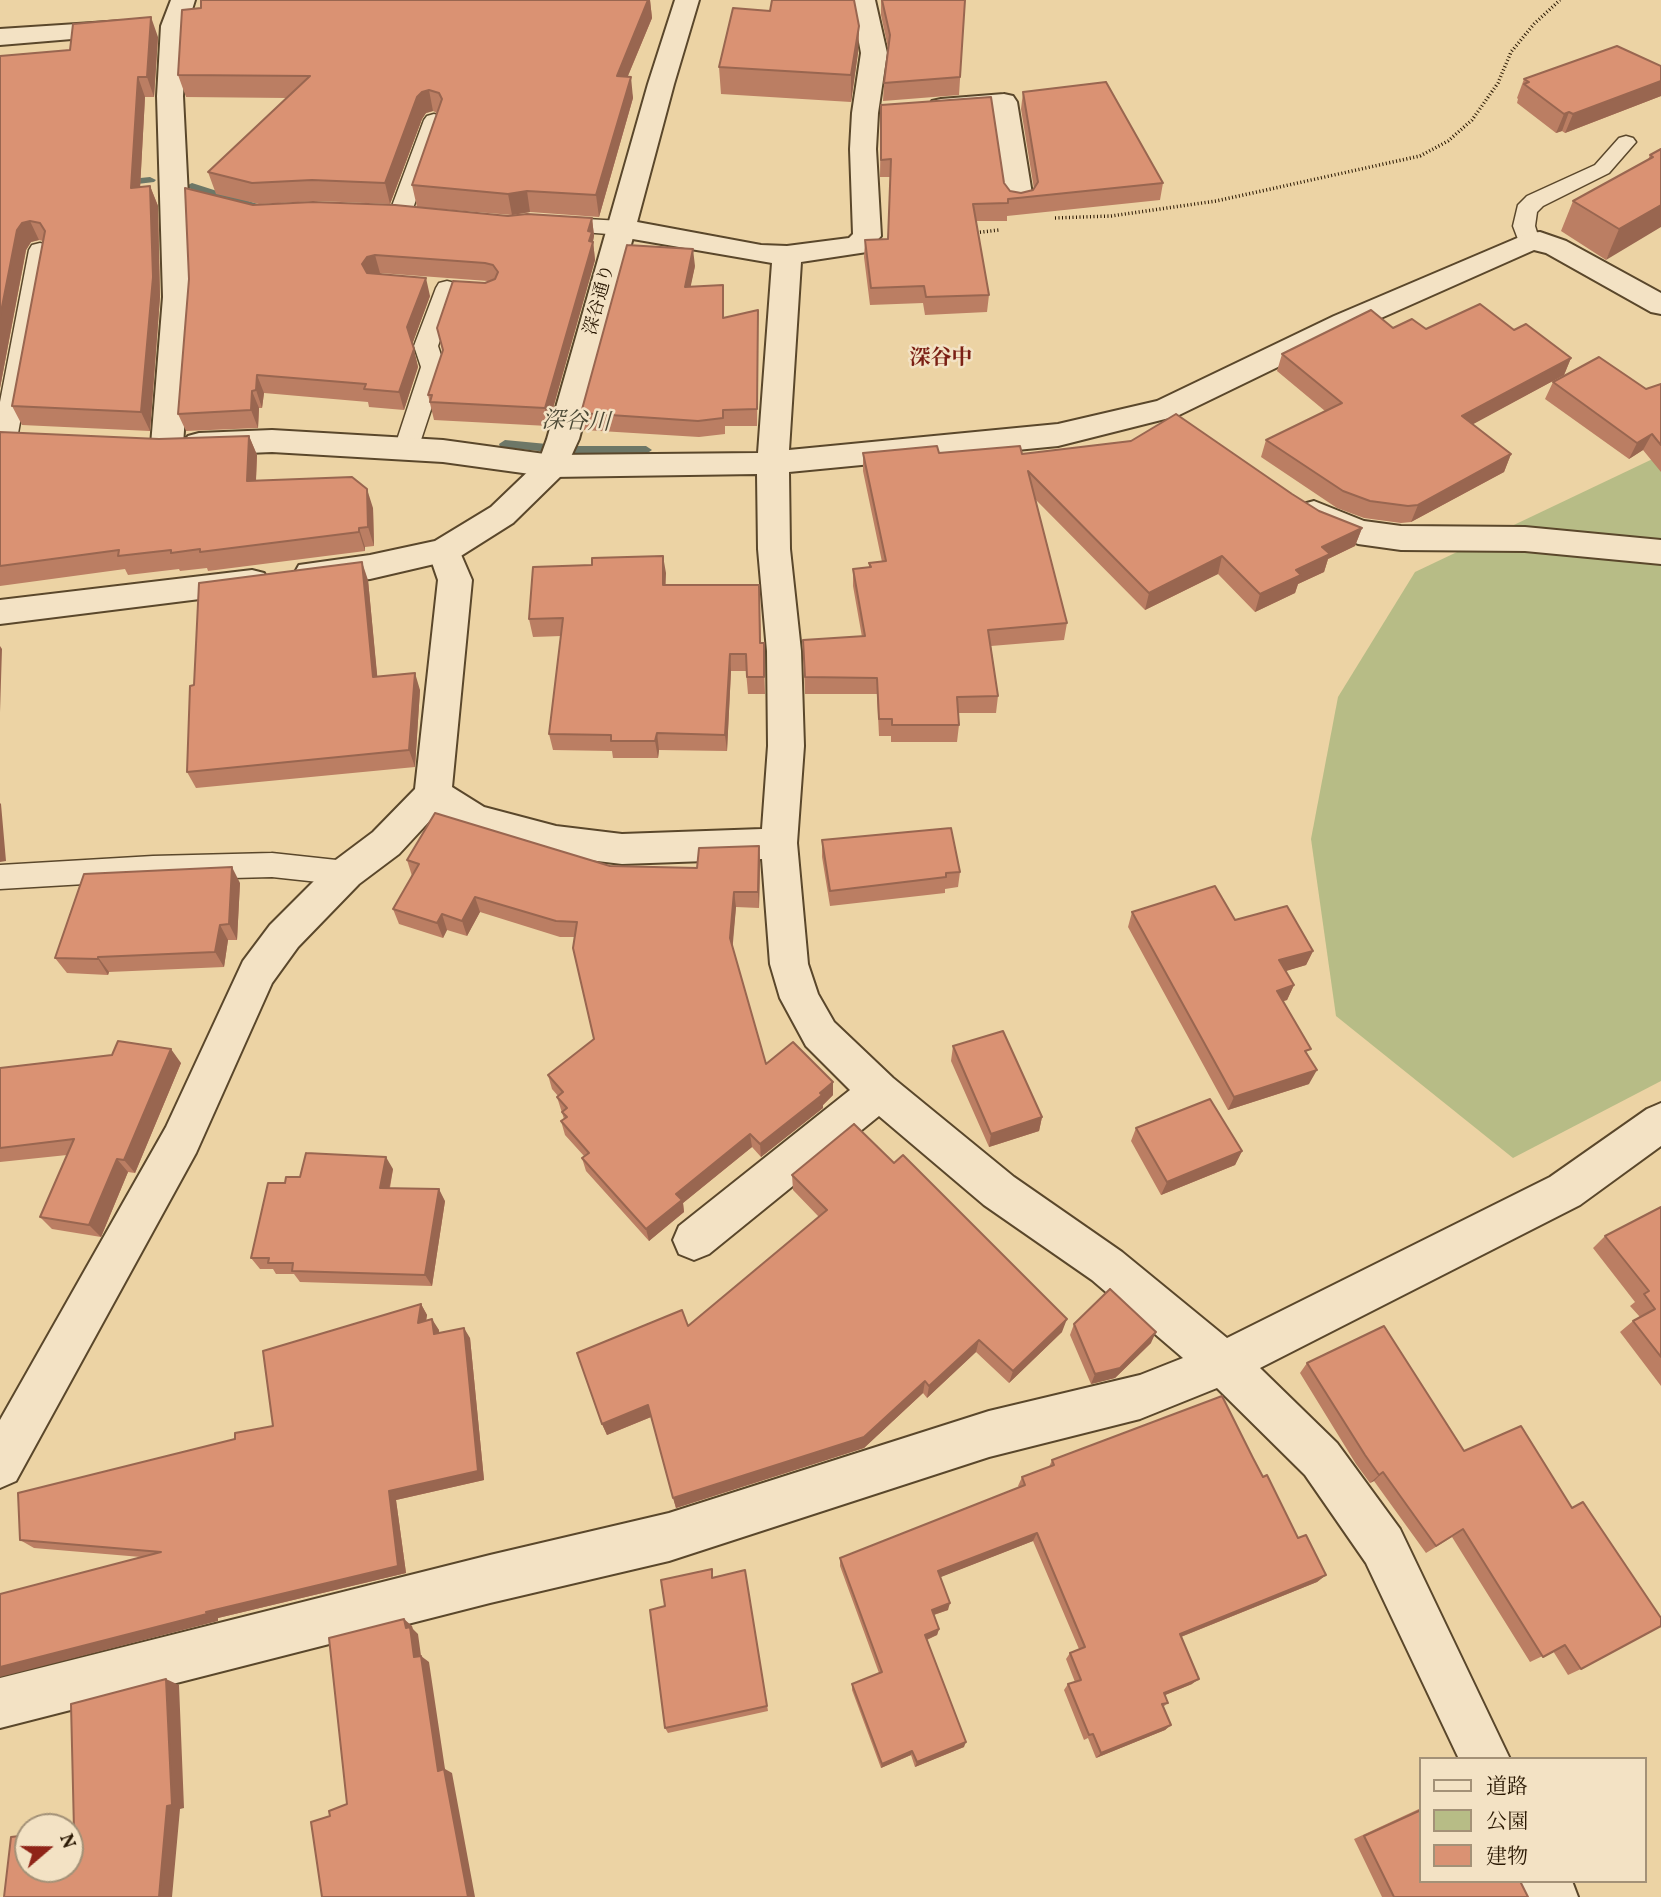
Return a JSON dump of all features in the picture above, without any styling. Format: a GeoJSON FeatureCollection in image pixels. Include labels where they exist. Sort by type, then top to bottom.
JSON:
{"type":"FeatureCollection","features":[{"type":"Feature","properties":{"kind":"street"},"geometry":{"type":"LineString","coordinates":[[183,0],[174,26],[170,96],[187,195],[178,297],[154,444],[272,442],[773,463],[1058,435],[1166,409],[1344,323],[1529,242],[1540,241],[1556,247],[1661,305]]}},
{"type":"Feature","properties":{"kind":"street","name":"深谷通り"},"geometry":{"type":"LineString","coordinates":[[557,454],[687,0]]}},
{"type":"Feature","properties":{"kind":"street"},"geometry":{"type":"LineString","coordinates":[[621,228],[761,254],[787,255],[857,246],[867,236],[863,149],[865,113],[874,53],[863,0]]}},
{"type":"Feature","properties":{"kind":"street"},"geometry":{"type":"LineString","coordinates":[[0,37],[174,26]]}},
{"type":"Feature","properties":{"kind":"street"},"geometry":{"type":"LineString","coordinates":[[921,109],[1004,102],[1018,200]]}},
{"type":"Feature","properties":{"kind":"street"},"geometry":{"type":"LineString","coordinates":[[865,113],[893,111]]}},
{"type":"Feature","properties":{"kind":"street"},"geometry":{"type":"LineString","coordinates":[[787,255],[773,463],[774,549],[784,651],[786,746],[779,843],[789,964],[800,998],[820,1034],[879,1090],[999,1191],[1107,1266],[1223,1363],[1321,1459],[1383,1546],[1484,1757]]}},
{"type":"Feature","properties":{"kind":"street"},"geometry":{"type":"LineString","coordinates":[[1166,409],[1200,432]]}},
{"type":"Feature","properties":{"kind":"street"},"geometry":{"type":"LineString","coordinates":[[3,439],[36,440]]}},
{"type":"Feature","properties":{"kind":"street"},"geometry":{"type":"LineString","coordinates":[[0,612],[370,567],[444,551],[502,515],[557,454]]}},
{"type":"Feature","properties":{"kind":"street"},"geometry":{"type":"LineString","coordinates":[[1289,495],[1325,518],[1358,532],[1401,538],[1525,539],[1661,552]]}},
{"type":"Feature","properties":{"kind":"street"},"geometry":{"type":"LineString","coordinates":[[0,1465],[181,1140],[257,973],[284,936],[346,873],[386,843],[433,794],[456,580],[444,551]]}},
{"type":"Feature","properties":{"kind":"street"},"geometry":{"type":"LineString","coordinates":[[433,794],[474,819],[556,841],[622,849],[779,843]]}},
{"type":"Feature","properties":{"kind":"street"},"geometry":{"type":"LineString","coordinates":[[694,1240],[879,1090]]}},
{"type":"Feature","properties":{"kind":"street"},"geometry":{"type":"LineString","coordinates":[[0,1703],[490,1579],[668,1537],[989,1434],[1140,1397],[1223,1363],[1565,1191],[1661,1122]]}},
{"type":"Feature","properties":{"kind":"lane"},"geometry":{"type":"LineString","coordinates":[[400,214],[434,120]]}},
{"type":"Feature","properties":{"kind":"lane"},"geometry":{"type":"LineString","coordinates":[[1529,242],[1524,226],[1526,209],[1535,201],[1602,169],[1626,142]]}},
{"type":"Feature","properties":{"kind":"lane"},"geometry":{"type":"LineString","coordinates":[[372,213],[425,216]]}},
{"type":"Feature","properties":{"kind":"lane"},"geometry":{"type":"LineString","coordinates":[[530,222],[621,228]]}},
{"type":"Feature","properties":{"kind":"lane"},"geometry":{"type":"LineString","coordinates":[[3,439],[40,250]]}},
{"type":"Feature","properties":{"kind":"lane"},"geometry":{"type":"LineString","coordinates":[[421,286],[474,290]]}},
{"type":"Feature","properties":{"kind":"lane"},"geometry":{"type":"LineString","coordinates":[[406,449],[433,367],[426,346],[447,288]]}},
{"type":"Feature","properties":{"kind":"lane"},"geometry":{"type":"LineString","coordinates":[[0,877],[153,868],[272,865],[346,873]]}},
{"type":"Feature","properties":{"kind":"path"},"geometry":{"type":"LineString","coordinates":[[1043,219],[1111,216],[1216,201],[1420,156],[1448,141],[1472,120],[1498,83],[1511,52],[1534,23],[1560,0]]}},
{"type":"Feature","properties":{"kind":"path"},"geometry":{"type":"LineString","coordinates":[[973,233],[1009,227]]}},
{"type":"Feature","properties":{"kind":"green space"},"geometry":{"type":"Polygon","coordinates":[[[1661,455],[1661,1081],[1513,1158],[1336,1016],[1311,839],[1338,697],[1415,572],[1661,455]]]}},
{"type":"Feature","properties":{"kind":"building"},"geometry":{"type":"Polygon","coordinates":[[[201,0],[648,0],[617,76],[631,77],[596,195],[527,191],[508,194],[412,185],[442,99],[439,93],[429,90],[417,97],[385,183],[312,180],[252,183],[208,172],[310,76],[178,75],[182,10],[201,8],[201,0]]]}},
{"type":"Feature","properties":{"kind":"building"},"geometry":{"type":"Polygon","coordinates":[[[772,0],[854,0],[859,26],[851,75],[719,67],[733,8],[770,11],[772,0]]]}},
{"type":"Feature","properties":{"kind":"building"},"geometry":{"type":"Polygon","coordinates":[[[882,0],[965,0],[960,77],[884,83],[890,35],[882,0]]]}},
{"type":"Feature","properties":{"kind":"building"},"geometry":{"type":"Polygon","coordinates":[[[151,17],[147,77],[138,77],[131,188],[150,186],[153,277],[141,412],[12,406],[45,231],[40,223],[30,221],[22,223],[17,230],[0,317],[0,56],[70,50],[73,24],[151,17]]]}},
{"type":"Feature","properties":{"kind":"building"},"geometry":{"type":"Polygon","coordinates":[[[1617,46],[1661,66],[1661,81],[1573,114],[1564,114],[1524,84],[1529,82],[1524,79],[1617,46]]]}},
{"type":"Feature","properties":{"kind":"building"},"geometry":{"type":"Polygon","coordinates":[[[1106,82],[1163,183],[1008,199],[1008,203],[973,204],[989,295],[926,297],[924,286],[871,288],[865,240],[888,239],[891,159],[881,160],[881,105],[991,97],[1004,183],[1010,191],[1021,193],[1033,190],[1038,182],[1023,92],[1106,82]]]}},
{"type":"Feature","properties":{"kind":"building"},"geometry":{"type":"Polygon","coordinates":[[[1661,149],[1661,205],[1619,229],[1573,201],[1653,157],[1650,155],[1661,149]]]}},
{"type":"Feature","properties":{"kind":"building"},"geometry":{"type":"Polygon","coordinates":[[[185,188],[253,205],[313,202],[395,205],[508,216],[527,214],[592,218],[588,231],[592,232],[589,241],[593,242],[545,408],[430,402],[432,395],[428,395],[443,350],[437,328],[453,281],[485,283],[495,279],[498,272],[493,265],[485,263],[375,255],[367,257],[362,264],[367,273],[426,278],[407,327],[414,349],[399,392],[364,389],[366,384],[257,375],[256,390],[252,391],[251,410],[178,414],[189,279],[185,188]]]}},
{"type":"Feature","properties":{"kind":"building"},"geometry":{"type":"Polygon","coordinates":[[[627,245],[693,249],[685,287],[723,285],[723,318],[758,310],[757,409],[723,410],[723,418],[698,421],[581,413],[627,245]]]}},
{"type":"Feature","properties":{"kind":"building"},"geometry":{"type":"Polygon","coordinates":[[[1480,304],[1514,330],[1526,324],[1571,358],[1462,416],[1511,454],[1418,505],[1408,506],[1370,501],[1343,491],[1266,440],[1342,403],[1282,354],[1371,310],[1393,328],[1412,319],[1426,329],[1480,304]]]}},
{"type":"Feature","properties":{"kind":"building"},"geometry":{"type":"Polygon","coordinates":[[[1599,357],[1646,389],[1661,384],[1661,445],[1652,434],[1637,443],[1553,382],[1599,357]]]}},
{"type":"Feature","properties":{"kind":"building"},"geometry":{"type":"Polygon","coordinates":[[[1176,414],[1319,511],[1362,528],[1322,547],[1330,554],[1296,570],[1301,575],[1260,594],[1222,556],[1149,593],[1028,471],[1067,623],[988,630],[998,696],[957,697],[959,725],[892,725],[892,719],[879,719],[877,678],[805,677],[803,640],[865,636],[853,569],[871,567],[869,563],[886,561],[863,453],[937,446],[939,453],[1020,446],[1022,454],[1131,441],[1176,414]]]}},
{"type":"Feature","properties":{"kind":"building"},"geometry":{"type":"Polygon","coordinates":[[[0,432],[159,439],[249,436],[247,481],[352,477],[367,489],[368,527],[359,528],[359,532],[200,552],[200,549],[171,553],[171,550],[118,556],[119,550],[0,566],[0,432]]]}},
{"type":"Feature","properties":{"kind":"building"},"geometry":{"type":"Polygon","coordinates":[[[663,556],[663,585],[759,585],[760,643],[764,643],[764,677],[747,677],[746,654],[730,654],[725,735],[657,733],[655,741],[611,741],[611,735],[549,734],[563,618],[529,619],[533,567],[592,565],[592,558],[663,556]]]}},
{"type":"Feature","properties":{"kind":"building"},"geometry":{"type":"Polygon","coordinates":[[[362,562],[373,677],[415,673],[409,750],[187,772],[190,686],[194,685],[199,583],[362,562]]]}},
{"type":"Feature","properties":{"kind":"building"},"geometry":{"type":"Polygon","coordinates":[[[435,813],[610,866],[697,868],[699,848],[759,846],[758,892],[734,892],[730,938],[766,1064],[793,1042],[833,1082],[820,1093],[822,1095],[760,1144],[750,1134],[676,1194],[682,1200],[646,1229],[582,1158],[589,1153],[561,1121],[567,1117],[562,1112],[567,1108],[557,1097],[563,1092],[548,1075],[594,1039],[573,948],[577,922],[556,921],[475,897],[462,921],[442,914],[437,923],[393,909],[419,864],[407,860],[435,813]]]}},
{"type":"Feature","properties":{"kind":"building"},"geometry":{"type":"Polygon","coordinates":[[[951,828],[960,872],[946,873],[946,877],[830,891],[822,840],[951,828]]]}},
{"type":"Feature","properties":{"kind":"building"},"geometry":{"type":"Polygon","coordinates":[[[232,867],[229,924],[220,925],[215,952],[98,959],[55,958],[84,874],[232,867]]]}},
{"type":"Feature","properties":{"kind":"building"},"geometry":{"type":"Polygon","coordinates":[[[1215,886],[1235,920],[1287,906],[1313,951],[1279,960],[1294,985],[1277,991],[1311,1049],[1305,1051],[1317,1070],[1234,1097],[1132,912],[1215,886]]]}},
{"type":"Feature","properties":{"kind":"building"},"geometry":{"type":"Polygon","coordinates":[[[1003,1031],[1042,1117],[991,1134],[953,1046],[1003,1031]]]}},
{"type":"Feature","properties":{"kind":"building"},"geometry":{"type":"Polygon","coordinates":[[[118,1041],[171,1049],[124,1160],[117,1159],[89,1225],[40,1217],[74,1139],[0,1148],[0,1068],[112,1055],[118,1041]]]}},
{"type":"Feature","properties":{"kind":"building"},"geometry":{"type":"Polygon","coordinates":[[[1210,1099],[1242,1151],[1167,1182],[1136,1128],[1210,1099]]]}},
{"type":"Feature","properties":{"kind":"building"},"geometry":{"type":"Polygon","coordinates":[[[854,1124],[894,1163],[903,1155],[1067,1319],[1013,1371],[979,1340],[929,1386],[925,1381],[864,1437],[673,1498],[648,1405],[602,1424],[577,1353],[682,1310],[688,1326],[827,1210],[792,1175],[854,1124]]]}},
{"type":"Feature","properties":{"kind":"building"},"geometry":{"type":"Polygon","coordinates":[[[306,1153],[386,1157],[380,1188],[439,1189],[425,1275],[292,1271],[293,1263],[268,1263],[269,1258],[251,1258],[268,1183],[285,1183],[286,1177],[300,1177],[306,1153]]]}},
{"type":"Feature","properties":{"kind":"building"},"geometry":{"type":"Polygon","coordinates":[[[1661,1207],[1661,1357],[1633,1321],[1655,1309],[1644,1294],[1649,1291],[1605,1236],[1661,1207]]]}},
{"type":"Feature","properties":{"kind":"building"},"geometry":{"type":"Polygon","coordinates":[[[1110,1289],[1156,1332],[1120,1368],[1095,1374],[1074,1324],[1110,1289]]]}},
{"type":"Feature","properties":{"kind":"building"},"geometry":{"type":"Polygon","coordinates":[[[421,1304],[418,1323],[432,1319],[434,1334],[464,1328],[478,1471],[389,1491],[398,1566],[206,1612],[207,1614],[0,1667],[0,1594],[161,1552],[20,1540],[18,1493],[235,1439],[235,1433],[273,1426],[263,1351],[421,1304]]]}},
{"type":"Feature","properties":{"kind":"building"},"geometry":{"type":"Polygon","coordinates":[[[1384,1326],[1464,1451],[1521,1426],[1572,1508],[1583,1502],[1661,1618],[1661,1626],[1581,1669],[1565,1645],[1543,1657],[1463,1529],[1436,1546],[1383,1472],[1379,1475],[1307,1363],[1384,1326]]]}},
{"type":"Feature","properties":{"kind":"building"},"geometry":{"type":"Polygon","coordinates":[[[1222,1396],[1263,1477],[1267,1475],[1298,1538],[1306,1535],[1326,1575],[1180,1634],[1199,1679],[1164,1693],[1168,1703],[1162,1704],[1171,1725],[1101,1753],[1093,1734],[1089,1735],[1068,1684],[1081,1680],[1070,1653],[1085,1647],[1037,1533],[938,1571],[950,1603],[932,1610],[939,1629],[925,1635],[966,1742],[917,1762],[912,1751],[882,1764],[852,1684],[882,1672],[840,1558],[1025,1485],[1022,1477],[1054,1465],[1052,1460],[1222,1396]]]}},
{"type":"Feature","properties":{"kind":"building"},"geometry":{"type":"Polygon","coordinates":[[[712,1569],[712,1578],[745,1570],[767,1706],[665,1728],[650,1610],[665,1606],[661,1580],[712,1569]]]}},
{"type":"Feature","properties":{"kind":"building"},"geometry":{"type":"Polygon","coordinates":[[[404,1619],[406,1628],[410,1627],[414,1657],[421,1656],[438,1771],[444,1769],[468,1897],[322,1897],[311,1822],[330,1816],[329,1811],[347,1804],[329,1638],[404,1619]]]}},
{"type":"Feature","properties":{"kind":"building"},"geometry":{"type":"Polygon","coordinates":[[[166,1679],[172,1805],[167,1806],[159,1897],[4,1897],[11,1837],[14,1837],[14,1883],[84,1883],[84,1813],[74,1813],[71,1704],[166,1679]]]}},
{"type":"Feature","properties":{"kind":"building"},"geometry":{"type":"Polygon","coordinates":[[[1420,1810],[1420,1883],[1521,1883],[1528,1897],[1394,1897],[1364,1836],[1420,1810]]]}},
{"type":"Feature","properties":{"kind":"waterway"},"geometry":{"type":"LineString","coordinates":[[121,183],[150,180]]}},
{"type":"Feature","properties":{"kind":"waterway"},"geometry":{"type":"LineString","coordinates":[[192,186],[257,207]]}},
{"type":"Feature","properties":{"kind":"waterway","name":"深谷川"},"geometry":{"type":"LineString","coordinates":[[505,444],[568,450],[646,450]]}},
{"type":"Feature","properties":{"kind":"district","name":"深谷中"},"geometry":{"type":"Point","coordinates":[941,360]}}]}
